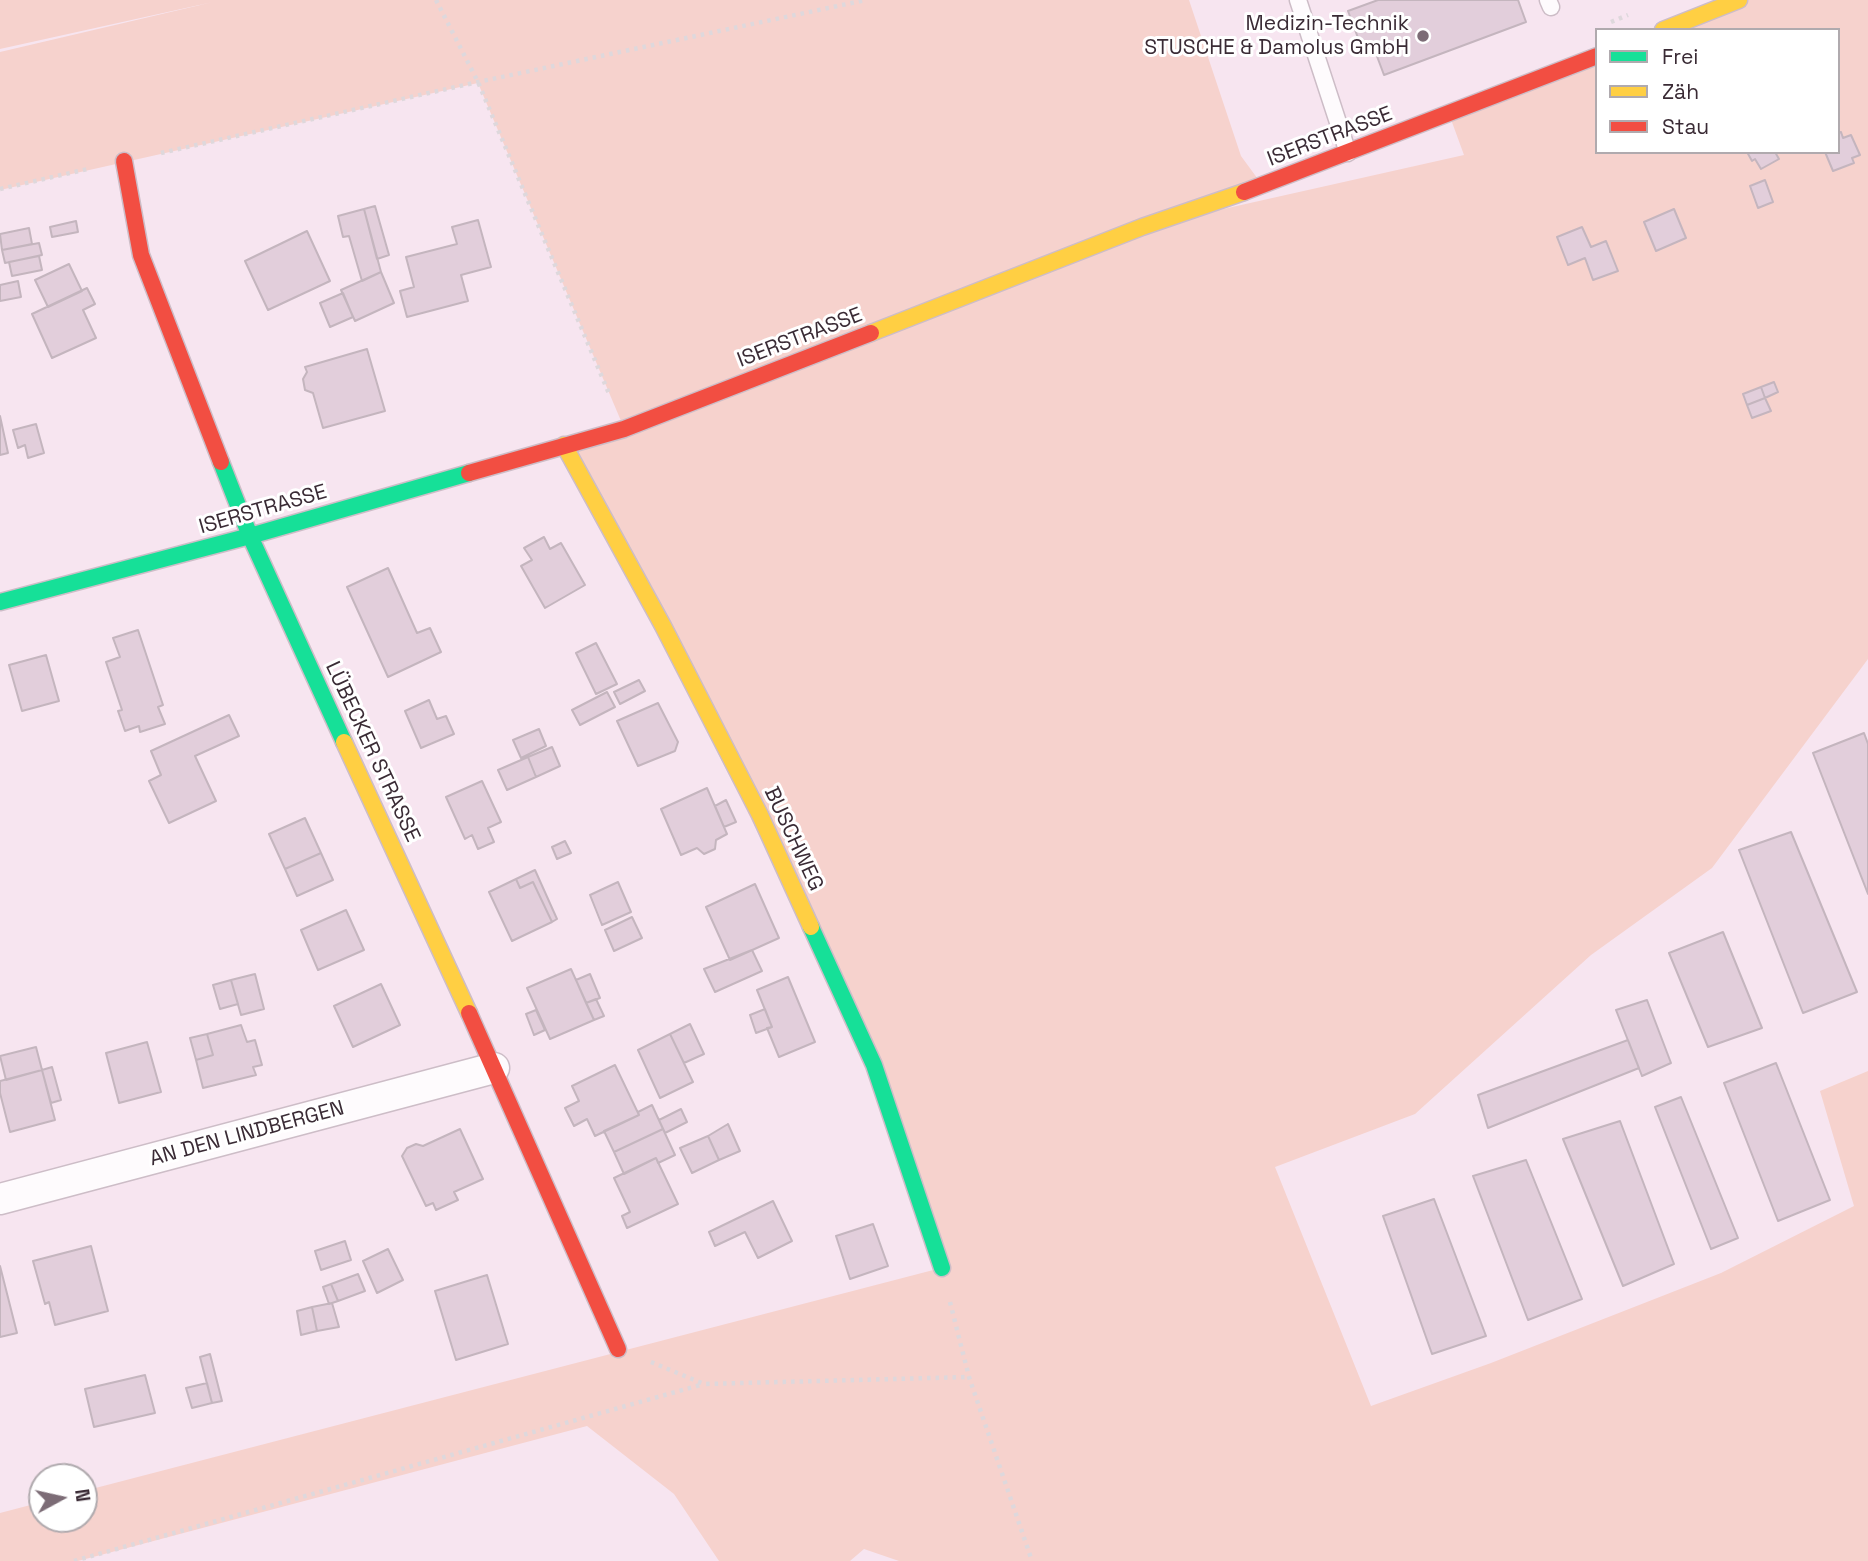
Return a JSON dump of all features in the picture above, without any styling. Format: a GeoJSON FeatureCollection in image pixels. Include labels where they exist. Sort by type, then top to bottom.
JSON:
{"type":"FeatureCollection","features":[{"type":"Feature","properties":{"kind":"street"},"geometry":{"type":"LineString","coordinates":[[1668,28],[1739,0]]}},
{"type":"Feature","properties":{"kind":"street","name":"ISERSTRASSE"},"geometry":{"type":"LineString","coordinates":[[0,602],[250,536],[624,429],[1129,232],[1263,186],[1595,57]]}},
{"type":"Feature","properties":{"kind":"street","name":"LÜBECKER STRASSE"},"geometry":{"type":"LineString","coordinates":[[124,161],[141,255],[250,536],[494,1068],[618,1349]]}},
{"type":"Feature","properties":{"kind":"street","name":"BUSCHWEG"},"geometry":{"type":"LineString","coordinates":[[564,445],[663,626],[760,815],[874,1065],[942,1268]]}},
{"type":"Feature","properties":{"kind":"street","name":"AN DEN LINDBERGEN"},"geometry":{"type":"LineString","coordinates":[[0,1199],[494,1068]]}},
{"type":"Feature","properties":{"kind":"lane"},"geometry":{"type":"LineString","coordinates":[[1298,0],[1348,153]]}},
{"type":"Feature","properties":{"kind":"path"},"geometry":{"type":"LineString","coordinates":[[436,0],[478,82],[624,429]]}},
{"type":"Feature","properties":{"kind":"path"},"geometry":{"type":"LineString","coordinates":[[0,189],[478,82],[866,0]]}},
{"type":"Feature","properties":{"kind":"path"},"geometry":{"type":"LineString","coordinates":[[942,1268],[969,1377],[1032,1561]]}},
{"type":"Feature","properties":{"kind":"path"},"geometry":{"type":"LineString","coordinates":[[618,1349],[704,1384]]}},
{"type":"Feature","properties":{"kind":"path"},"geometry":{"type":"LineString","coordinates":[[74,1561],[704,1384],[969,1377]]}},
{"type":"Feature","properties":{"kind":"shaded area"},"geometry":{"type":"Polygon","coordinates":[[[0,0],[1189,0],[1241,156],[1263,186],[1152,225],[1464,155],[1449,114],[1595,57],[1595,154],[1840,154],[1840,28],[1668,28],[1739,0],[1868,0],[1868,659],[1712,868],[1591,955],[1415,1114],[1275,1167],[1371,1406],[1491,1363],[1721,1273],[1854,1206],[1820,1091],[1868,1071],[1868,1561],[899,1561],[864,1549],[850,1561],[719,1561],[674,1494],[587,1426],[78,1561],[0,1561],[0,1513],[28,1506],[28,1533],[98,1533],[98,1487],[941,1268],[874,1065],[564,445],[624,428],[478,83],[0,190],[0,52],[213,2],[0,49],[0,0]]]}},
{"type":"Feature","properties":{"kind":"building","name":"Medizin-Technik STUSCHE & Damolus GmbH"},"geometry":{"type":"Polygon","coordinates":[[[1378,0],[1518,0],[1526,22],[1384,75],[1375,51],[1364,54],[1348,11],[1378,0]]]}},
{"type":"Feature","properties":{"kind":"building"},"geometry":{"type":"Polygon","coordinates":[[[1840,132],[1843,138],[1851,135],[1860,155],[1852,158],[1854,163],[1833,171],[1826,154],[1840,154],[1840,132]]]}},
{"type":"Feature","properties":{"kind":"building"},"geometry":{"type":"Polygon","coordinates":[[[1748,154],[1776,154],[1779,159],[1761,169],[1755,159],[1752,161],[1748,154]]]}},
{"type":"Feature","properties":{"kind":"building"},"geometry":{"type":"Polygon","coordinates":[[[1765,180],[1773,202],[1758,208],[1750,186],[1765,180]]]}},
{"type":"Feature","properties":{"kind":"building"},"geometry":{"type":"Polygon","coordinates":[[[375,206],[389,255],[377,259],[364,209],[375,206]]]}},
{"type":"Feature","properties":{"kind":"building"},"geometry":{"type":"Polygon","coordinates":[[[364,209],[381,272],[362,281],[349,236],[343,237],[338,216],[364,209]]]}},
{"type":"Feature","properties":{"kind":"building"},"geometry":{"type":"Polygon","coordinates":[[[1674,209],[1686,238],[1656,251],[1644,222],[1674,209]]]}},
{"type":"Feature","properties":{"kind":"building"},"geometry":{"type":"Polygon","coordinates":[[[478,220],[491,267],[461,275],[468,301],[407,317],[400,291],[414,287],[406,257],[457,244],[452,227],[478,220]]]}},
{"type":"Feature","properties":{"kind":"building"},"geometry":{"type":"Polygon","coordinates":[[[76,221],[78,232],[52,237],[50,227],[76,221]]]}},
{"type":"Feature","properties":{"kind":"building"},"geometry":{"type":"Polygon","coordinates":[[[1582,227],[1591,247],[1606,241],[1618,271],[1593,280],[1585,258],[1568,265],[1557,237],[1582,227]]]}},
{"type":"Feature","properties":{"kind":"building"},"geometry":{"type":"Polygon","coordinates":[[[29,228],[32,244],[2,250],[0,234],[29,228]]]}},
{"type":"Feature","properties":{"kind":"building"},"geometry":{"type":"Polygon","coordinates":[[[307,231],[330,281],[268,310],[245,261],[307,231]]]}},
{"type":"Feature","properties":{"kind":"building"},"geometry":{"type":"Polygon","coordinates":[[[39,243],[42,255],[5,263],[2,250],[39,243]]]}},
{"type":"Feature","properties":{"kind":"building"},"geometry":{"type":"Polygon","coordinates":[[[39,256],[42,270],[12,276],[9,262],[39,256]]]}},
{"type":"Feature","properties":{"kind":"building"},"geometry":{"type":"Polygon","coordinates":[[[69,264],[82,291],[48,307],[35,280],[69,264]]]}},
{"type":"Feature","properties":{"kind":"building"},"geometry":{"type":"Polygon","coordinates":[[[381,272],[394,303],[355,321],[341,290],[381,272]]]}},
{"type":"Feature","properties":{"kind":"building"},"geometry":{"type":"Polygon","coordinates":[[[18,281],[21,297],[0,301],[0,285],[18,281]]]}},
{"type":"Feature","properties":{"kind":"building"},"geometry":{"type":"Polygon","coordinates":[[[87,288],[95,304],[83,310],[96,338],[52,358],[32,314],[87,288]]]}},
{"type":"Feature","properties":{"kind":"building"},"geometry":{"type":"Polygon","coordinates":[[[343,293],[353,317],[330,327],[320,303],[343,293]]]}},
{"type":"Feature","properties":{"kind":"building"},"geometry":{"type":"Polygon","coordinates":[[[367,349],[385,411],[323,428],[313,393],[305,390],[305,367],[367,349]]]}},
{"type":"Feature","properties":{"kind":"building"},"geometry":{"type":"Polygon","coordinates":[[[1774,382],[1778,392],[1765,398],[1761,387],[1774,382]]]}},
{"type":"Feature","properties":{"kind":"building"},"geometry":{"type":"Polygon","coordinates":[[[1761,387],[1765,398],[1747,405],[1743,394],[1761,387]]]}},
{"type":"Feature","properties":{"kind":"building"},"geometry":{"type":"Polygon","coordinates":[[[1765,398],[1771,411],[1752,418],[1747,405],[1765,398]]]}},
{"type":"Feature","properties":{"kind":"building"},"geometry":{"type":"Polygon","coordinates":[[[0,416],[8,453],[0,455],[0,416]]]}},
{"type":"Feature","properties":{"kind":"building"},"geometry":{"type":"Polygon","coordinates":[[[36,424],[44,453],[28,458],[25,445],[18,448],[13,430],[36,424]]]}},
{"type":"Feature","properties":{"kind":"building"},"geometry":{"type":"Polygon","coordinates":[[[544,537],[550,549],[561,543],[585,585],[545,608],[521,566],[532,560],[524,548],[544,537]]]}},
{"type":"Feature","properties":{"kind":"building"},"geometry":{"type":"Polygon","coordinates":[[[388,568],[417,633],[430,628],[441,652],[388,677],[347,587],[388,568]]]}},
{"type":"Feature","properties":{"kind":"building"},"geometry":{"type":"Polygon","coordinates":[[[138,630],[163,705],[158,707],[165,724],[140,732],[139,726],[125,731],[118,711],[122,710],[106,662],[120,657],[113,638],[138,630]]]}},
{"type":"Feature","properties":{"kind":"building"},"geometry":{"type":"Polygon","coordinates":[[[596,643],[617,684],[596,694],[576,653],[596,643]]]}},
{"type":"Feature","properties":{"kind":"building"},"geometry":{"type":"Polygon","coordinates":[[[46,655],[59,701],[22,711],[9,665],[46,655]]]}},
{"type":"Feature","properties":{"kind":"building"},"geometry":{"type":"Polygon","coordinates":[[[639,680],[645,691],[620,704],[614,692],[639,680]]]}},
{"type":"Feature","properties":{"kind":"building"},"geometry":{"type":"Polygon","coordinates":[[[607,692],[615,707],[580,725],[572,710],[607,692]]]}},
{"type":"Feature","properties":{"kind":"building"},"geometry":{"type":"Polygon","coordinates":[[[429,700],[437,719],[446,716],[454,734],[421,748],[405,711],[429,700]]]}},
{"type":"Feature","properties":{"kind":"building"},"geometry":{"type":"Polygon","coordinates":[[[658,703],[678,742],[675,751],[638,766],[617,721],[658,703]]]}},
{"type":"Feature","properties":{"kind":"building"},"geometry":{"type":"Polygon","coordinates":[[[229,715],[239,736],[195,756],[216,801],[169,823],[149,781],[161,775],[151,751],[229,715]]]}},
{"type":"Feature","properties":{"kind":"building"},"geometry":{"type":"Polygon","coordinates":[[[539,729],[546,746],[521,758],[513,740],[539,729]]]}},
{"type":"Feature","properties":{"kind":"building"},"geometry":{"type":"Polygon","coordinates":[[[1864,733],[1868,744],[1868,894],[1813,753],[1864,733]]]}},
{"type":"Feature","properties":{"kind":"building"},"geometry":{"type":"Polygon","coordinates":[[[552,747],[560,766],[536,777],[528,757],[552,747]]]}},
{"type":"Feature","properties":{"kind":"building"},"geometry":{"type":"Polygon","coordinates":[[[528,757],[536,777],[507,790],[498,770],[528,757]]]}},
{"type":"Feature","properties":{"kind":"building"},"geometry":{"type":"Polygon","coordinates":[[[482,781],[501,822],[488,828],[494,842],[478,849],[472,835],[465,839],[446,797],[482,781]]]}},
{"type":"Feature","properties":{"kind":"building"},"geometry":{"type":"Polygon","coordinates":[[[707,788],[727,834],[716,840],[715,849],[704,854],[697,848],[681,855],[661,809],[707,788]]]}},
{"type":"Feature","properties":{"kind":"building"},"geometry":{"type":"Polygon","coordinates":[[[726,800],[736,822],[724,827],[715,806],[726,800]]]}},
{"type":"Feature","properties":{"kind":"building"},"geometry":{"type":"Polygon","coordinates":[[[305,818],[321,853],[285,869],[269,834],[305,818]]]}},
{"type":"Feature","properties":{"kind":"building"},"geometry":{"type":"Polygon","coordinates":[[[1791,832],[1857,992],[1803,1013],[1739,850],[1791,832]]]}},
{"type":"Feature","properties":{"kind":"building"},"geometry":{"type":"Polygon","coordinates":[[[565,841],[571,853],[557,859],[552,847],[565,841]]]}},
{"type":"Feature","properties":{"kind":"building"},"geometry":{"type":"Polygon","coordinates":[[[321,853],[333,880],[297,896],[285,869],[321,853]]]}},
{"type":"Feature","properties":{"kind":"building"},"geometry":{"type":"Polygon","coordinates":[[[535,870],[557,919],[552,922],[533,882],[520,888],[516,879],[535,870]]]}},
{"type":"Feature","properties":{"kind":"building"},"geometry":{"type":"Polygon","coordinates":[[[516,879],[520,888],[533,882],[552,922],[512,941],[489,892],[516,879]]]}},
{"type":"Feature","properties":{"kind":"building"},"geometry":{"type":"Polygon","coordinates":[[[618,882],[631,912],[602,925],[590,895],[618,882]]]}},
{"type":"Feature","properties":{"kind":"building"},"geometry":{"type":"Polygon","coordinates":[[[755,884],[779,938],[730,960],[706,907],[755,884]]]}},
{"type":"Feature","properties":{"kind":"building"},"geometry":{"type":"Polygon","coordinates":[[[346,910],[364,950],[318,970],[301,930],[346,910]]]}},
{"type":"Feature","properties":{"kind":"building"},"geometry":{"type":"Polygon","coordinates":[[[632,917],[642,938],[614,951],[605,930],[632,917]]]}},
{"type":"Feature","properties":{"kind":"building"},"geometry":{"type":"Polygon","coordinates":[[[1723,932],[1762,1028],[1708,1047],[1669,953],[1723,932]]]}},
{"type":"Feature","properties":{"kind":"building"},"geometry":{"type":"Polygon","coordinates":[[[752,950],[762,971],[715,992],[704,969],[752,950]]]}},
{"type":"Feature","properties":{"kind":"building"},"geometry":{"type":"Polygon","coordinates":[[[571,969],[594,1020],[550,1039],[527,988],[571,969]]]}},
{"type":"Feature","properties":{"kind":"building"},"geometry":{"type":"Polygon","coordinates":[[[255,974],[264,1009],[241,1015],[231,980],[255,974]]]}},
{"type":"Feature","properties":{"kind":"building"},"geometry":{"type":"Polygon","coordinates":[[[590,974],[600,998],[586,1003],[576,980],[590,974]]]}},
{"type":"Feature","properties":{"kind":"building"},"geometry":{"type":"Polygon","coordinates":[[[788,977],[815,1042],[779,1057],[767,1028],[772,1027],[757,990],[788,977]]]}},
{"type":"Feature","properties":{"kind":"building"},"geometry":{"type":"Polygon","coordinates":[[[231,980],[238,1004],[220,1009],[213,985],[231,980]]]}},
{"type":"Feature","properties":{"kind":"building"},"geometry":{"type":"Polygon","coordinates":[[[381,984],[400,1025],[353,1047],[334,1006],[381,984]]]}},
{"type":"Feature","properties":{"kind":"building"},"geometry":{"type":"Polygon","coordinates":[[[596,999],[604,1016],[594,1020],[586,1003],[596,999]]]}},
{"type":"Feature","properties":{"kind":"building"},"geometry":{"type":"Polygon","coordinates":[[[1647,1000],[1671,1063],[1642,1076],[1616,1010],[1647,1000]]]}},
{"type":"Feature","properties":{"kind":"building"},"geometry":{"type":"Polygon","coordinates":[[[765,1009],[772,1027],[756,1033],[750,1015],[765,1009]]]}},
{"type":"Feature","properties":{"kind":"building"},"geometry":{"type":"Polygon","coordinates":[[[536,1010],[545,1030],[534,1035],[526,1014],[536,1010]]]}},
{"type":"Feature","properties":{"kind":"building"},"geometry":{"type":"Polygon","coordinates":[[[690,1024],[704,1054],[684,1063],[670,1034],[690,1024]]]}},
{"type":"Feature","properties":{"kind":"building"},"geometry":{"type":"Polygon","coordinates":[[[241,1025],[247,1042],[255,1040],[262,1065],[253,1067],[256,1075],[203,1088],[196,1060],[213,1055],[207,1034],[241,1025]]]}},
{"type":"Feature","properties":{"kind":"building"},"geometry":{"type":"Polygon","coordinates":[[[207,1034],[213,1055],[196,1060],[190,1038],[207,1034]]]}},
{"type":"Feature","properties":{"kind":"building"},"geometry":{"type":"Polygon","coordinates":[[[670,1034],[693,1082],[660,1098],[638,1050],[670,1034]]]}},
{"type":"Feature","properties":{"kind":"building"},"geometry":{"type":"Polygon","coordinates":[[[1628,1040],[1639,1068],[1488,1128],[1478,1095],[1628,1040]]]}},
{"type":"Feature","properties":{"kind":"building"},"geometry":{"type":"Polygon","coordinates":[[[147,1042],[161,1092],[119,1103],[106,1053],[147,1042]]]}},
{"type":"Feature","properties":{"kind":"building"},"geometry":{"type":"Polygon","coordinates":[[[36,1047],[42,1070],[6,1080],[0,1056],[36,1047]]]}},
{"type":"Feature","properties":{"kind":"building"},"geometry":{"type":"Polygon","coordinates":[[[1776,1063],[1830,1200],[1778,1221],[1724,1083],[1776,1063]]]}},
{"type":"Feature","properties":{"kind":"building"},"geometry":{"type":"Polygon","coordinates":[[[615,1065],[639,1115],[595,1136],[587,1119],[574,1126],[565,1108],[579,1101],[572,1086],[615,1065]]]}},
{"type":"Feature","properties":{"kind":"building"},"geometry":{"type":"Polygon","coordinates":[[[52,1067],[61,1100],[51,1103],[42,1070],[52,1067]]]}},
{"type":"Feature","properties":{"kind":"building"},"geometry":{"type":"Polygon","coordinates":[[[42,1070],[55,1120],[10,1132],[0,1093],[0,1081],[42,1070]]]}},
{"type":"Feature","properties":{"kind":"building"},"geometry":{"type":"Polygon","coordinates":[[[1681,1097],[1738,1238],[1711,1249],[1655,1107],[1681,1097]]]}},
{"type":"Feature","properties":{"kind":"building"},"geometry":{"type":"Polygon","coordinates":[[[652,1105],[663,1129],[614,1152],[604,1131],[639,1115],[638,1112],[652,1105]]]}},
{"type":"Feature","properties":{"kind":"building"},"geometry":{"type":"Polygon","coordinates":[[[681,1109],[687,1122],[665,1133],[659,1120],[681,1109]]]}},
{"type":"Feature","properties":{"kind":"building"},"geometry":{"type":"Polygon","coordinates":[[[1620,1121],[1674,1264],[1623,1286],[1563,1139],[1620,1121]]]}},
{"type":"Feature","properties":{"kind":"building"},"geometry":{"type":"Polygon","coordinates":[[[728,1124],[740,1151],[719,1160],[708,1136],[728,1124]]]}},
{"type":"Feature","properties":{"kind":"building"},"geometry":{"type":"Polygon","coordinates":[[[460,1129],[483,1179],[454,1192],[458,1200],[436,1210],[433,1203],[426,1206],[402,1156],[407,1148],[416,1144],[423,1146],[460,1129]]]}},
{"type":"Feature","properties":{"kind":"building"},"geometry":{"type":"Polygon","coordinates":[[[663,1129],[675,1155],[658,1163],[656,1158],[624,1174],[614,1152],[663,1129]]]}},
{"type":"Feature","properties":{"kind":"building"},"geometry":{"type":"Polygon","coordinates":[[[708,1136],[719,1160],[692,1173],[680,1148],[708,1136]]]}},
{"type":"Feature","properties":{"kind":"building"},"geometry":{"type":"Polygon","coordinates":[[[656,1158],[678,1204],[627,1228],[622,1216],[630,1212],[614,1178],[656,1158]]]}},
{"type":"Feature","properties":{"kind":"building"},"geometry":{"type":"Polygon","coordinates":[[[1526,1160],[1582,1299],[1528,1320],[1473,1176],[1526,1160]]]}},
{"type":"Feature","properties":{"kind":"building"},"geometry":{"type":"Polygon","coordinates":[[[1434,1199],[1486,1336],[1432,1354],[1383,1216],[1434,1199]]]}},
{"type":"Feature","properties":{"kind":"building"},"geometry":{"type":"Polygon","coordinates":[[[773,1201],[792,1241],[758,1258],[745,1232],[715,1246],[709,1232],[773,1201]]]}},
{"type":"Feature","properties":{"kind":"building"},"geometry":{"type":"Polygon","coordinates":[[[873,1224],[888,1266],[850,1279],[836,1236],[873,1224]]]}},
{"type":"Feature","properties":{"kind":"building"},"geometry":{"type":"Polygon","coordinates":[[[345,1241],[351,1260],[321,1270],[315,1251],[345,1241]]]}},
{"type":"Feature","properties":{"kind":"building"},"geometry":{"type":"Polygon","coordinates":[[[91,1246],[108,1311],[55,1325],[49,1302],[45,1304],[33,1261],[91,1246]]]}},
{"type":"Feature","properties":{"kind":"building"},"geometry":{"type":"Polygon","coordinates":[[[388,1249],[403,1280],[377,1293],[363,1261],[388,1249]]]}},
{"type":"Feature","properties":{"kind":"building"},"geometry":{"type":"Polygon","coordinates":[[[0,1266],[17,1333],[0,1337],[0,1266]]]}},
{"type":"Feature","properties":{"kind":"building"},"geometry":{"type":"Polygon","coordinates":[[[358,1274],[365,1291],[338,1301],[331,1284],[358,1274]]]}},
{"type":"Feature","properties":{"kind":"building"},"geometry":{"type":"Polygon","coordinates":[[[487,1275],[508,1344],[456,1360],[435,1291],[487,1275]]]}},
{"type":"Feature","properties":{"kind":"building"},"geometry":{"type":"Polygon","coordinates":[[[331,1284],[338,1301],[329,1304],[323,1287],[331,1284]]]}},
{"type":"Feature","properties":{"kind":"building"},"geometry":{"type":"Polygon","coordinates":[[[332,1303],[339,1327],[317,1331],[312,1307],[332,1303]]]}},
{"type":"Feature","properties":{"kind":"building"},"geometry":{"type":"Polygon","coordinates":[[[312,1307],[317,1331],[301,1335],[297,1311],[312,1307]]]}},
{"type":"Feature","properties":{"kind":"building"},"geometry":{"type":"Polygon","coordinates":[[[210,1354],[222,1401],[212,1403],[200,1357],[210,1354]]]}},
{"type":"Feature","properties":{"kind":"building"},"geometry":{"type":"Polygon","coordinates":[[[145,1375],[155,1413],[94,1427],[85,1389],[145,1375]]]}},
{"type":"Feature","properties":{"kind":"building"},"geometry":{"type":"Polygon","coordinates":[[[207,1383],[212,1403],[192,1408],[186,1388],[207,1383]]]}},
{"type":"Feature","properties":{"kind":"traffic: fast"},"geometry":{"type":"LineString","coordinates":[[221,462],[250,536],[344,742]]}},
{"type":"Feature","properties":{"kind":"traffic: fast"},"geometry":{"type":"LineString","coordinates":[[0,602],[250,536],[469,473]]}},
{"type":"Feature","properties":{"kind":"traffic: fast"},"geometry":{"type":"LineString","coordinates":[[811,927],[874,1065],[942,1268]]}},
{"type":"Feature","properties":{"kind":"traffic: slow"},"geometry":{"type":"LineString","coordinates":[[1668,28],[1739,0]]}},
{"type":"Feature","properties":{"kind":"traffic: slow"},"geometry":{"type":"LineString","coordinates":[[871,333],[1142,227],[1244,192]]}},
{"type":"Feature","properties":{"kind":"traffic: slow"},"geometry":{"type":"LineString","coordinates":[[564,445],[663,626],[760,815],[811,927]]}},
{"type":"Feature","properties":{"kind":"traffic: slow"},"geometry":{"type":"LineString","coordinates":[[344,742],[469,1013]]}},
{"type":"Feature","properties":{"kind":"traffic: jam"},"geometry":{"type":"LineString","coordinates":[[1244,192],[1595,57]]}},
{"type":"Feature","properties":{"kind":"traffic: jam"},"geometry":{"type":"LineString","coordinates":[[124,161],[141,255],[221,462]]}},
{"type":"Feature","properties":{"kind":"traffic: jam"},"geometry":{"type":"LineString","coordinates":[[469,473],[624,429],[871,333]]}},
{"type":"Feature","properties":{"kind":"traffic: jam"},"geometry":{"type":"LineString","coordinates":[[469,1013],[618,1349]]}},
{"type":"Feature","properties":{"kind":"place","name":"Medizin-Technik STUSCHE & Damolus GmbH"},"geometry":{"type":"Point","coordinates":[1423,36]}}]}
